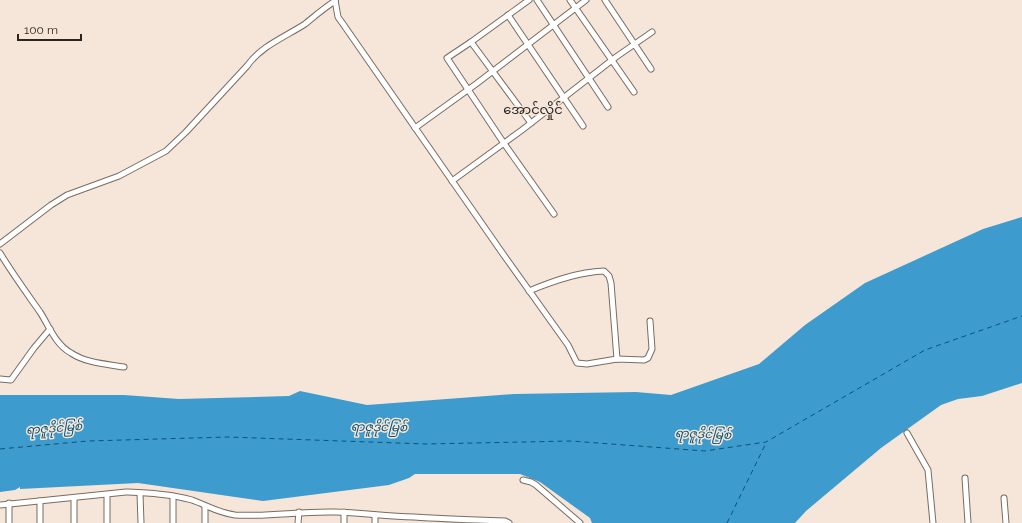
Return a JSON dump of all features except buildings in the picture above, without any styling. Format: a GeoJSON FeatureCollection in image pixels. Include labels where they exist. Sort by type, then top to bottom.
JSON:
{"type":"FeatureCollection","features":[{"type":"Feature","properties":{"kind":"street"},"geometry":{"type":"LineString","coordinates":[[529,0],[447,58],[503,142],[554,214]]}},
{"type":"Feature","properties":{"kind":"street"},"geometry":{"type":"LineString","coordinates":[[537,0],[608,107]]}},
{"type":"Feature","properties":{"kind":"street"},"geometry":{"type":"LineString","coordinates":[[570,0],[634,92]]}},
{"type":"Feature","properties":{"kind":"street"},"geometry":{"type":"LineString","coordinates":[[415,128],[469,90],[586,0]]}},
{"type":"Feature","properties":{"kind":"street"},"geometry":{"type":"LineString","coordinates":[[605,0],[651,69]]}},
{"type":"Feature","properties":{"kind":"street"},"geometry":{"type":"LineString","coordinates":[[0,244],[51,205],[67,195],[119,176],[166,151],[191,127],[247,66],[253,56],[303,24],[335,1],[338,17],[568,345],[577,363],[594,364],[618,359],[644,360],[648,358],[652,349],[650,321]]}},
{"type":"Feature","properties":{"kind":"street"},"geometry":{"type":"LineString","coordinates":[[508,15],[583,126]]}},
{"type":"Feature","properties":{"kind":"street"},"geometry":{"type":"LineString","coordinates":[[452,181],[652,32]]}},
{"type":"Feature","properties":{"kind":"street"},"geometry":{"type":"LineString","coordinates":[[471,42],[531,123]]}},
{"type":"Feature","properties":{"kind":"street"},"geometry":{"type":"LineString","coordinates":[[0,253],[60,345],[70,353],[84,360],[124,367]]}},
{"type":"Feature","properties":{"kind":"street"},"geometry":{"type":"LineString","coordinates":[[530,291],[548,283],[578,275],[604,271],[609,276],[611,283],[618,359]]}},
{"type":"Feature","properties":{"kind":"street"},"geometry":{"type":"LineString","coordinates":[[0,379],[11,380],[50,329]]}},
{"type":"Feature","properties":{"kind":"street"},"geometry":{"type":"LineString","coordinates":[[907,433],[928,470],[933,523]]}},
{"type":"Feature","properties":{"kind":"street"},"geometry":{"type":"LineString","coordinates":[[965,478],[968,523]]}},
{"type":"Feature","properties":{"kind":"street"},"geometry":{"type":"LineString","coordinates":[[523,480],[536,485],[580,523]]}},
{"type":"Feature","properties":{"kind":"street"},"geometry":{"type":"LineString","coordinates":[[0,505],[126,492],[173,496],[234,515],[299,512],[344,512],[440,521],[505,521],[509,523]]}},
{"type":"Feature","properties":{"kind":"street"},"geometry":{"type":"LineString","coordinates":[[140,493],[141,523]]}},
{"type":"Feature","properties":{"kind":"street"},"geometry":{"type":"LineString","coordinates":[[107,494],[107,523]]}},
{"type":"Feature","properties":{"kind":"street"},"geometry":{"type":"LineString","coordinates":[[173,496],[173,523]]}},
{"type":"Feature","properties":{"kind":"street"},"geometry":{"type":"LineString","coordinates":[[74,498],[74,523]]}},
{"type":"Feature","properties":{"kind":"street"},"geometry":{"type":"LineString","coordinates":[[1004,498],[1006,523]]}},
{"type":"Feature","properties":{"kind":"street"},"geometry":{"type":"LineString","coordinates":[[40,501],[40,523]]}},
{"type":"Feature","properties":{"kind":"street"},"geometry":{"type":"LineString","coordinates":[[9,503],[9,523]]}},
{"type":"Feature","properties":{"kind":"street"},"geometry":{"type":"LineString","coordinates":[[205,506],[205,523]]}},
{"type":"Feature","properties":{"kind":"street"},"geometry":{"type":"LineString","coordinates":[[298,523],[299,512]]}},
{"type":"Feature","properties":{"kind":"street"},"geometry":{"type":"LineString","coordinates":[[344,512],[344,523]]}},
{"type":"Feature","properties":{"kind":"street"},"geometry":{"type":"LineString","coordinates":[[375,515],[375,523]]}},
{"type":"Feature","properties":{"kind":"street"},"geometry":{"type":"LineString","coordinates":[[407,517],[407,523]]}},
{"type":"Feature","properties":{"kind":"water","name":"ရာဇူဒိုင်မြစ်"},"geometry":{"type":"Polygon","coordinates":[[[1022,217],[1022,383],[982,396],[958,399],[941,405],[881,448],[806,511],[795,523],[592,523],[590,518],[540,482],[520,474],[415,474],[409,478],[389,485],[263,501],[138,483],[20,489],[20,487],[15,490],[0,492],[0,395],[124,395],[179,399],[289,396],[300,391],[367,405],[514,394],[636,392],[671,395],[759,364],[805,325],[865,283],[983,229],[1022,217]]]}},
{"type":"Feature","properties":{"kind":"ferry route"},"geometry":{"type":"LineString","coordinates":[[0,449],[88,441],[228,437],[426,444],[571,441],[705,451],[766,442],[925,350],[1022,316]]}},
{"type":"Feature","properties":{"kind":"ferry route"},"geometry":{"type":"LineString","coordinates":[[727,523],[766,443]]}},
{"type":"Feature","properties":{"kind":"district","name":"အောင်လှိုင်"},"geometry":{"type":"Point","coordinates":[533,109]}}]}
